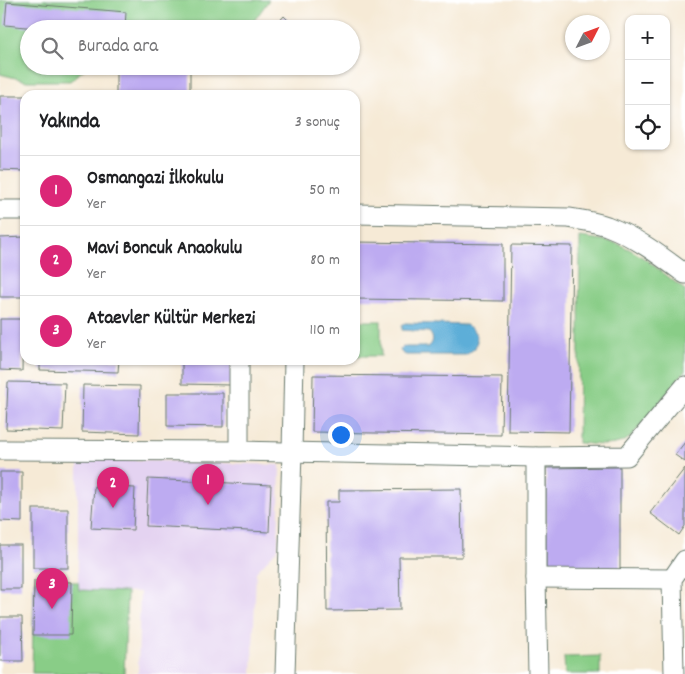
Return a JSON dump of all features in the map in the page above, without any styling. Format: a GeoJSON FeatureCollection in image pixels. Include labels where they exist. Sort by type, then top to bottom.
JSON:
{"type":"FeatureCollection","features":[{"type":"Feature","properties":{"kind":"street"},"geometry":{"type":"LineString","coordinates":[[0,210],[20,210]]}},
{"type":"Feature","properties":{"kind":"street"},"geometry":{"type":"LineString","coordinates":[[360,214],[569,218],[591,222],[607,226],[636,240],[685,274]]}},
{"type":"Feature","properties":{"kind":"street"},"geometry":{"type":"LineString","coordinates":[[239,365],[239,451]]}},
{"type":"Feature","properties":{"kind":"street"},"geometry":{"type":"LineString","coordinates":[[285,674],[294,365]]}},
{"type":"Feature","properties":{"kind":"street"},"geometry":{"type":"LineString","coordinates":[[0,450],[239,451],[536,457],[627,456],[685,386]]}},
{"type":"Feature","properties":{"kind":"street"},"geometry":{"type":"LineString","coordinates":[[536,457],[538,674]]}},
{"type":"Feature","properties":{"kind":"street"},"geometry":{"type":"LineString","coordinates":[[674,674],[672,579],[685,560]]}},
{"type":"Feature","properties":{"kind":"street"},"geometry":{"type":"LineString","coordinates":[[536,578],[672,579]]}},
{"type":"Feature","properties":{"kind":"shaded area"},"geometry":{"type":"Polygon","coordinates":[[[78,458],[280,465],[278,549],[256,572],[252,674],[138,674],[140,592],[78,590],[78,458]]]}},
{"type":"Feature","properties":{"kind":"green space"},"geometry":{"type":"Polygon","coordinates":[[[0,0],[269,0],[255,20],[20,20],[20,75],[77,75],[70,81],[27,81],[0,74],[0,0]]]}},
{"type":"Feature","properties":{"kind":"green space"},"geometry":{"type":"Polygon","coordinates":[[[580,237],[607,241],[631,250],[685,290],[685,371],[631,437],[618,443],[599,445],[578,443],[580,237]]]}},
{"type":"Feature","properties":{"kind":"green space"},"geometry":{"type":"Polygon","coordinates":[[[360,321],[381,321],[381,356],[360,356],[360,321]]]}},
{"type":"Feature","properties":{"kind":"green space"},"geometry":{"type":"Polygon","coordinates":[[[34,581],[78,582],[79,590],[127,592],[124,674],[32,673],[34,581]]]}},
{"type":"Feature","properties":{"kind":"green space"},"geometry":{"type":"Polygon","coordinates":[[[600,656],[600,674],[565,674],[564,657],[600,656]]]}},
{"type":"Feature","properties":{"kind":"water"},"geometry":{"type":"Polygon","coordinates":[[[405,323],[466,325],[476,334],[475,348],[466,355],[406,355],[400,350],[403,347],[428,347],[433,340],[429,332],[402,330],[402,325],[405,323]]]}},
{"type":"Feature","properties":{"kind":"building"},"geometry":{"type":"Polygon","coordinates":[[[7,2],[126,12],[126,20],[20,20],[20,26],[5,25],[7,2]]]}},
{"type":"Feature","properties":{"kind":"building"},"geometry":{"type":"Polygon","coordinates":[[[116,75],[190,75],[190,90],[116,90],[116,75]]]}},
{"type":"Feature","properties":{"kind":"building"},"geometry":{"type":"Polygon","coordinates":[[[0,96],[20,96],[20,171],[0,170],[0,96]]]}},
{"type":"Feature","properties":{"kind":"building"},"geometry":{"type":"Polygon","coordinates":[[[20,237],[20,297],[0,297],[0,238],[20,237]]]}},
{"type":"Feature","properties":{"kind":"building"},"geometry":{"type":"Polygon","coordinates":[[[360,242],[503,244],[503,301],[360,299],[360,242]]]}},
{"type":"Feature","properties":{"kind":"building"},"geometry":{"type":"Polygon","coordinates":[[[511,245],[572,246],[569,432],[508,431],[511,245]]]}},
{"type":"Feature","properties":{"kind":"building"},"geometry":{"type":"Polygon","coordinates":[[[0,319],[20,319],[20,365],[22,365],[22,371],[0,370],[0,319]]]}},
{"type":"Feature","properties":{"kind":"building"},"geometry":{"type":"Polygon","coordinates":[[[40,365],[119,365],[118,372],[40,370],[40,365]]]}},
{"type":"Feature","properties":{"kind":"building"},"geometry":{"type":"Polygon","coordinates":[[[182,365],[231,365],[231,385],[182,384],[182,365]]]}},
{"type":"Feature","properties":{"kind":"building"},"geometry":{"type":"Polygon","coordinates":[[[313,375],[502,377],[501,435],[312,432],[313,375]]]}},
{"type":"Feature","properties":{"kind":"building"},"geometry":{"type":"Polygon","coordinates":[[[8,382],[65,383],[63,431],[6,429],[8,382]]]}},
{"type":"Feature","properties":{"kind":"building"},"geometry":{"type":"Polygon","coordinates":[[[83,385],[140,386],[139,434],[82,432],[83,385]]]}},
{"type":"Feature","properties":{"kind":"building"},"geometry":{"type":"Polygon","coordinates":[[[167,393],[223,393],[223,427],[167,426],[167,393]]]}},
{"type":"Feature","properties":{"kind":"building"},"geometry":{"type":"Polygon","coordinates":[[[685,442],[685,462],[675,455],[685,442]]]}},
{"type":"Feature","properties":{"kind":"building"},"geometry":{"type":"Polygon","coordinates":[[[620,467],[620,570],[546,569],[546,468],[620,467]]]}},
{"type":"Feature","properties":{"kind":"building"},"geometry":{"type":"Polygon","coordinates":[[[685,468],[685,526],[679,535],[650,513],[685,468]]]}},
{"type":"Feature","properties":{"kind":"building"},"geometry":{"type":"Polygon","coordinates":[[[0,472],[22,472],[22,522],[0,521],[0,472]]]}},
{"type":"Feature","properties":{"kind":"building"},"geometry":{"type":"Polygon","coordinates":[[[148,479],[271,485],[269,532],[146,526],[148,479]]]}},
{"type":"Feature","properties":{"kind":"building"},"geometry":{"type":"Polygon","coordinates":[[[94,486],[135,488],[133,530],[91,528],[94,486]]]}},
{"type":"Feature","properties":{"kind":"building"},"geometry":{"type":"Polygon","coordinates":[[[461,489],[462,557],[399,557],[400,610],[327,611],[326,502],[339,502],[339,490],[461,489]]]}},
{"type":"Feature","properties":{"kind":"building"},"geometry":{"type":"Polygon","coordinates":[[[33,509],[68,509],[68,568],[33,568],[33,509]]]}},
{"type":"Feature","properties":{"kind":"building"},"geometry":{"type":"Polygon","coordinates":[[[0,545],[21,545],[21,589],[0,589],[0,545]]]}},
{"type":"Feature","properties":{"kind":"building"},"geometry":{"type":"Polygon","coordinates":[[[34,581],[72,582],[71,635],[33,635],[34,581]]]}},
{"type":"Feature","properties":{"kind":"building"},"geometry":{"type":"Polygon","coordinates":[[[0,617],[22,617],[23,661],[0,661],[0,617]]]}},
{"type":"Feature","properties":{"kind":"place","name":"Osmangazi İlkokulu"},"geometry":{"type":"Point","coordinates":[208,505]}},
{"type":"Feature","properties":{"kind":"place","name":"Mavi Boncuk Anaokulu"},"geometry":{"type":"Point","coordinates":[113,508]}},
{"type":"Feature","properties":{"kind":"place","name":"Ataevler Kültür Merkezi"},"geometry":{"type":"Point","coordinates":[52,609]}}]}
